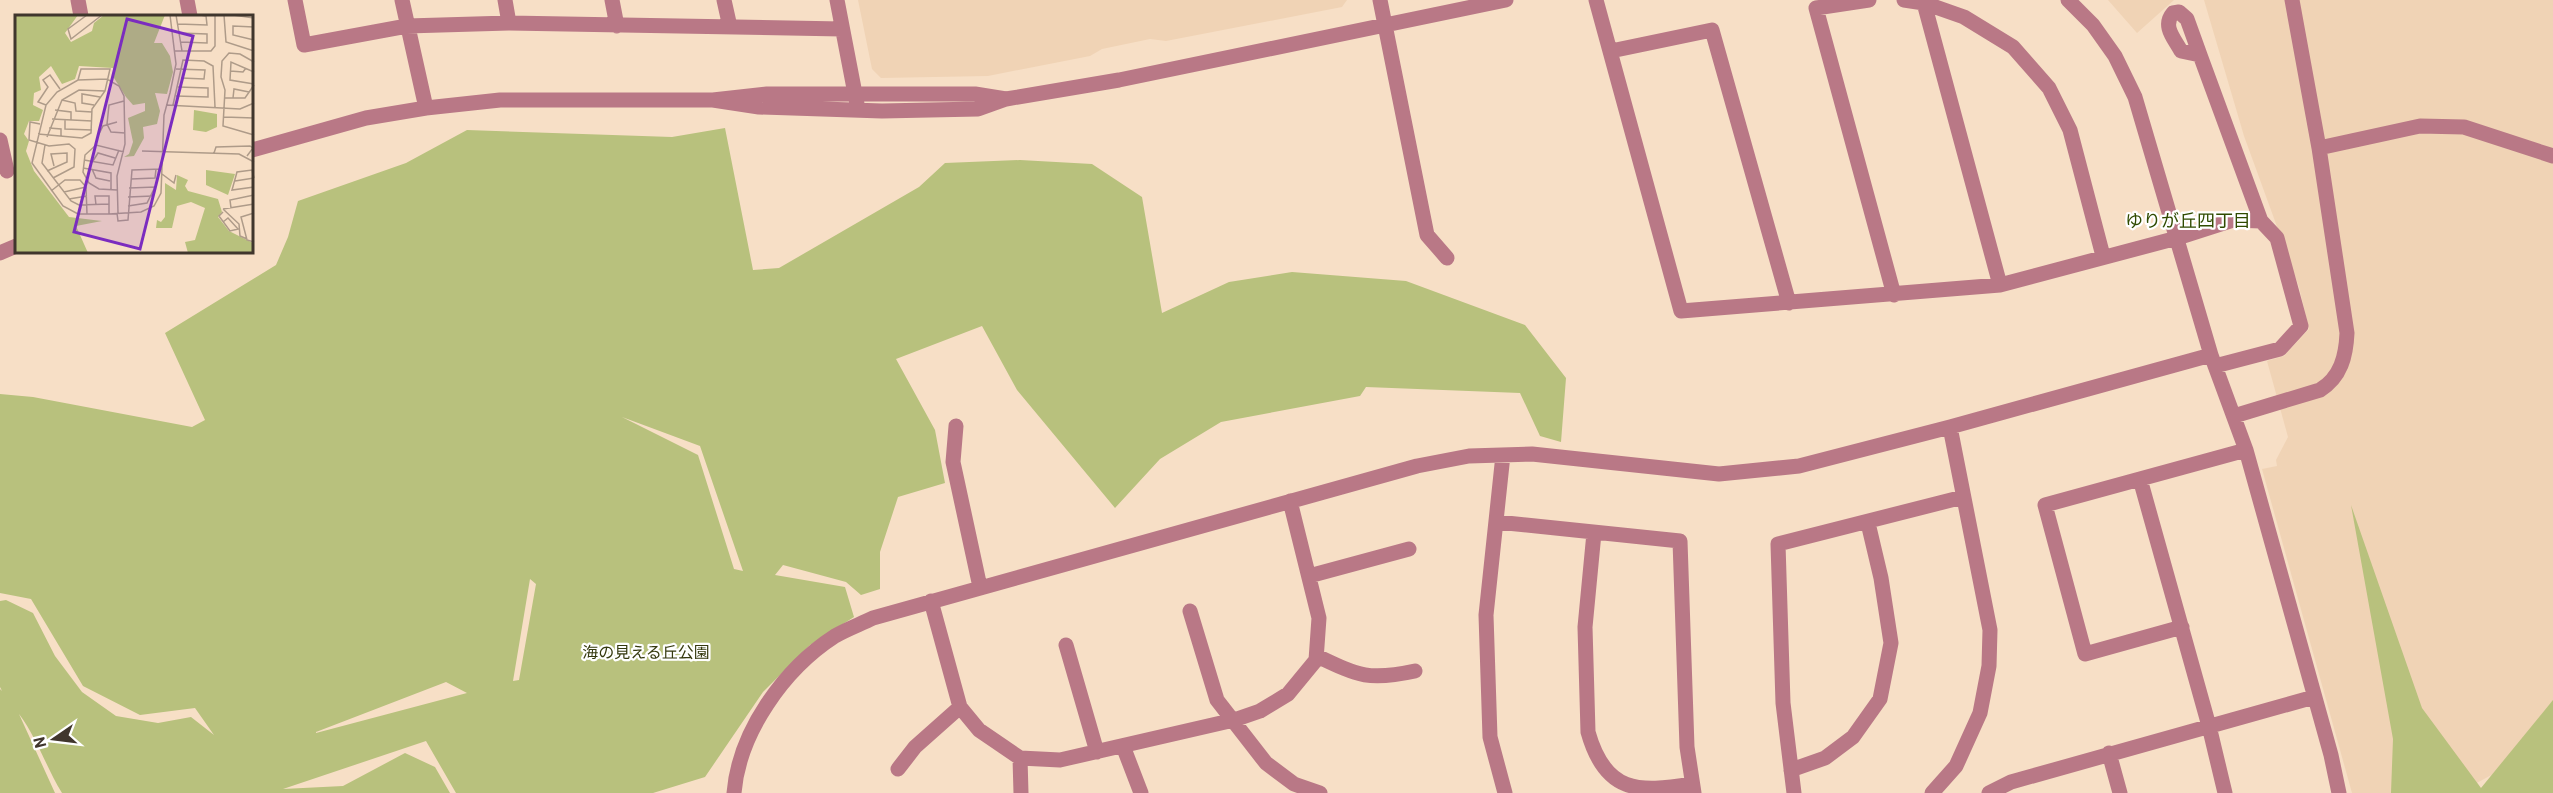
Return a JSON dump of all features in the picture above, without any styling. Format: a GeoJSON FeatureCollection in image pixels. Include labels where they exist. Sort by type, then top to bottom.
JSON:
{"type":"FeatureCollection","features":[{"type":"Feature","properties":{"kind":"street"},"geometry":{"type":"LineString","coordinates":[[78,0],[81,15]]}},
{"type":"Feature","properties":{"kind":"street"},"geometry":{"type":"LineString","coordinates":[[187,0],[190,15]]}},
{"type":"Feature","properties":{"kind":"street"},"geometry":{"type":"LineString","coordinates":[[295,0],[304,45],[407,26],[509,23],[842,29]]}},
{"type":"Feature","properties":{"kind":"street"},"geometry":{"type":"LineString","coordinates":[[402,0],[426,108]]}},
{"type":"Feature","properties":{"kind":"street"},"geometry":{"type":"LineString","coordinates":[[504,0],[509,23]]}},
{"type":"Feature","properties":{"kind":"street"},"geometry":{"type":"LineString","coordinates":[[612,0],[617,26]]}},
{"type":"Feature","properties":{"kind":"street"},"geometry":{"type":"LineString","coordinates":[[724,0],[730,27]]}},
{"type":"Feature","properties":{"kind":"street"},"geometry":{"type":"LineString","coordinates":[[837,0],[857,102]]}},
{"type":"Feature","properties":{"kind":"street"},"geometry":{"type":"LineString","coordinates":[[1380,0],[1427,235],[1447,258]]}},
{"type":"Feature","properties":{"kind":"street"},"geometry":{"type":"LineString","coordinates":[[254,149],[366,118],[426,108],[500,100],[713,100],[759,107],[975,94],[1006,99],[1119,80],[1506,0]]}},
{"type":"Feature","properties":{"kind":"street"},"geometry":{"type":"LineString","coordinates":[[1596,0],[1681,311],[2000,285],[2176,238],[2233,220],[2261,221]]}},
{"type":"Feature","properties":{"kind":"street"},"geometry":{"type":"LineString","coordinates":[[1869,0],[1816,8],[1894,295]]}},
{"type":"Feature","properties":{"kind":"street"},"geometry":{"type":"LineString","coordinates":[[1904,0],[1924,3],[1964,17],[2013,47],[2049,88],[2070,130],[2103,256]]}},
{"type":"Feature","properties":{"kind":"street"},"geometry":{"type":"LineString","coordinates":[[2068,0],[2093,25],[2115,56],[2135,97],[2213,360],[2246,450],[2339,793]]}},
{"type":"Feature","properties":{"kind":"street"},"geometry":{"type":"LineString","coordinates":[[2234,416],[2320,390],[2330,384],[2346,355],[2347,333],[2319,148],[2292,0]]}},
{"type":"Feature","properties":{"kind":"street"},"geometry":{"type":"LineString","coordinates":[[1924,3],[2000,285]]}},
{"type":"Feature","properties":{"kind":"street"},"geometry":{"type":"LineString","coordinates":[[1611,51],[1712,30],[1789,303]]}},
{"type":"Feature","properties":{"kind":"street"},"geometry":{"type":"LineString","coordinates":[[734,793],[736,775],[752,729],[773,694],[798,668],[836,636],[873,618],[980,587],[1417,466],[1469,456],[1532,454],[1719,474],[1799,466],[2213,360],[2280,349],[2301,326],[2277,238],[2261,221],[2200,55]]}},
{"type":"Feature","properties":{"kind":"street"},"geometry":{"type":"LineString","coordinates":[[2319,148],[2420,126],[2464,127],[2553,156]]}},
{"type":"Feature","properties":{"kind":"street"},"geometry":{"type":"LineString","coordinates":[[0,140],[8,171]]}},
{"type":"Feature","properties":{"kind":"street"},"geometry":{"type":"LineString","coordinates":[[0,253],[15,246]]}},
{"type":"Feature","properties":{"kind":"street"},"geometry":{"type":"LineString","coordinates":[[956,426],[954,462],[980,587]]}},
{"type":"Feature","properties":{"kind":"street"},"geometry":{"type":"LineString","coordinates":[[1932,793],[1956,766],[1980,712],[1989,666],[1990,630],[1950,427]]}},
{"type":"Feature","properties":{"kind":"street"},"geometry":{"type":"LineString","coordinates":[[2182,627],[2085,654],[2046,505],[2246,450]]}},
{"type":"Feature","properties":{"kind":"street"},"geometry":{"type":"LineString","coordinates":[[1503,455],[1486,615],[1490,737],[1505,793]]}},
{"type":"Feature","properties":{"kind":"street"},"geometry":{"type":"LineString","coordinates":[[2140,478],[2210,726],[2225,793]]}},
{"type":"Feature","properties":{"kind":"street"},"geometry":{"type":"LineString","coordinates":[[1794,793],[1783,703],[1778,544],[1868,523],[1963,497]]}},
{"type":"Feature","properties":{"kind":"street"},"geometry":{"type":"LineString","coordinates":[[931,602],[960,707],[979,730],[1020,758],[1034,761],[1060,760],[1234,720],[1260,711],[1288,694],[1316,660],[1319,618],[1290,501]]}},
{"type":"Feature","properties":{"kind":"street"},"geometry":{"type":"LineString","coordinates":[[1497,522],[1680,541],[1687,747],[1693,789],[1642,790],[1618,781],[1602,767],[1593,749],[1588,732],[1585,627],[1594,533]]}},
{"type":"Feature","properties":{"kind":"street"},"geometry":{"type":"LineString","coordinates":[[1791,770],[1825,759],[1853,737],[1880,699],[1891,643],[1881,578],[1868,523]]}},
{"type":"Feature","properties":{"kind":"street"},"geometry":{"type":"LineString","coordinates":[[1309,576],[1409,549]]}},
{"type":"Feature","properties":{"kind":"street"},"geometry":{"type":"LineString","coordinates":[[1190,611],[1217,700],[1266,763],[1294,784],[1320,793]]}},
{"type":"Feature","properties":{"kind":"street"},"geometry":{"type":"LineString","coordinates":[[1066,645],[1097,752]]}},
{"type":"Feature","properties":{"kind":"street"},"geometry":{"type":"LineString","coordinates":[[1317,656],[1349,672],[1366,677],[1386,677],[1415,671]]}},
{"type":"Feature","properties":{"kind":"street"},"geometry":{"type":"LineString","coordinates":[[1989,793],[2012,788],[2109,753],[2314,697]]}},
{"type":"Feature","properties":{"kind":"street"},"geometry":{"type":"LineString","coordinates":[[898,769],[915,747],[960,707]]}},
{"type":"Feature","properties":{"kind":"street"},"geometry":{"type":"LineString","coordinates":[[1123,746],[1141,793]]}},
{"type":"Feature","properties":{"kind":"street"},"geometry":{"type":"LineString","coordinates":[[2109,753],[2120,793]]}},
{"type":"Feature","properties":{"kind":"street"},"geometry":{"type":"LineString","coordinates":[[1020,758],[1021,793]]}},
{"type":"Feature","properties":{"kind":"shaded area"},"geometry":{"type":"Polygon","coordinates":[[[858,0],[1347,0],[1342,7],[1166,41],[1150,39],[1102,49],[1090,56],[988,76],[881,78],[872,69],[858,0]]]}},
{"type":"Feature","properties":{"kind":"shaded area"},"geometry":{"type":"Polygon","coordinates":[[[2108,0],[2174,0],[2137,33],[2108,0]]]}},
{"type":"Feature","properties":{"kind":"shaded area"},"geometry":{"type":"Polygon","coordinates":[[[2204,0],[2553,0],[2553,742],[2458,793],[2352,793],[2262,469],[2277,466],[2276,460],[2288,437],[2267,361],[2284,356],[2309,329],[2299,287],[2244,136],[2204,0]]]}},
{"type":"Feature","properties":{"kind":"green space","name":"海の見える丘公園"},"geometry":{"type":"Polygon","coordinates":[[[725,128],[753,270],[779,268],[919,187],[945,163],[1020,160],[1092,164],[1142,197],[1162,313],[1229,282],[1292,272],[1406,281],[1525,325],[1566,378],[1561,442],[1540,436],[1520,393],[1366,387],[1360,396],[1221,422],[1160,459],[1115,508],[1017,390],[982,326],[896,359],[935,430],[945,483],[898,497],[880,552],[880,589],[861,595],[846,582],[783,565],[775,575],[845,587],[854,617],[810,645],[763,692],[705,777],[653,793],[456,793],[426,741],[283,789],[343,786],[405,753],[435,767],[450,793],[62,793],[19,714],[55,793],[0,793],[0,689],[2,691],[0,687],[0,601],[6,600],[33,613],[55,656],[82,692],[116,716],[158,723],[191,717],[214,735],[195,708],[140,715],[83,686],[31,599],[0,593],[0,394],[33,397],[192,427],[205,420],[165,333],[276,265],[288,237],[298,201],[406,163],[467,130],[672,137],[725,128]],[[622,417],[698,455],[734,569],[743,571],[700,446],[622,417]],[[530,579],[513,681],[519,680],[536,584],[530,579]],[[446,682],[316,733],[467,693],[446,682]]]}},
{"type":"Feature","properties":{"kind":"green space"},"geometry":{"type":"Polygon","coordinates":[[[2351,505],[2422,708],[2481,788],[2553,700],[2553,793],[2391,793],[2393,739],[2351,505]]]}},
{"type":"Feature","properties":{"kind":"district","name":"ゆりが丘四丁目"},"geometry":{"type":"Point","coordinates":[2188,221]}}]}
